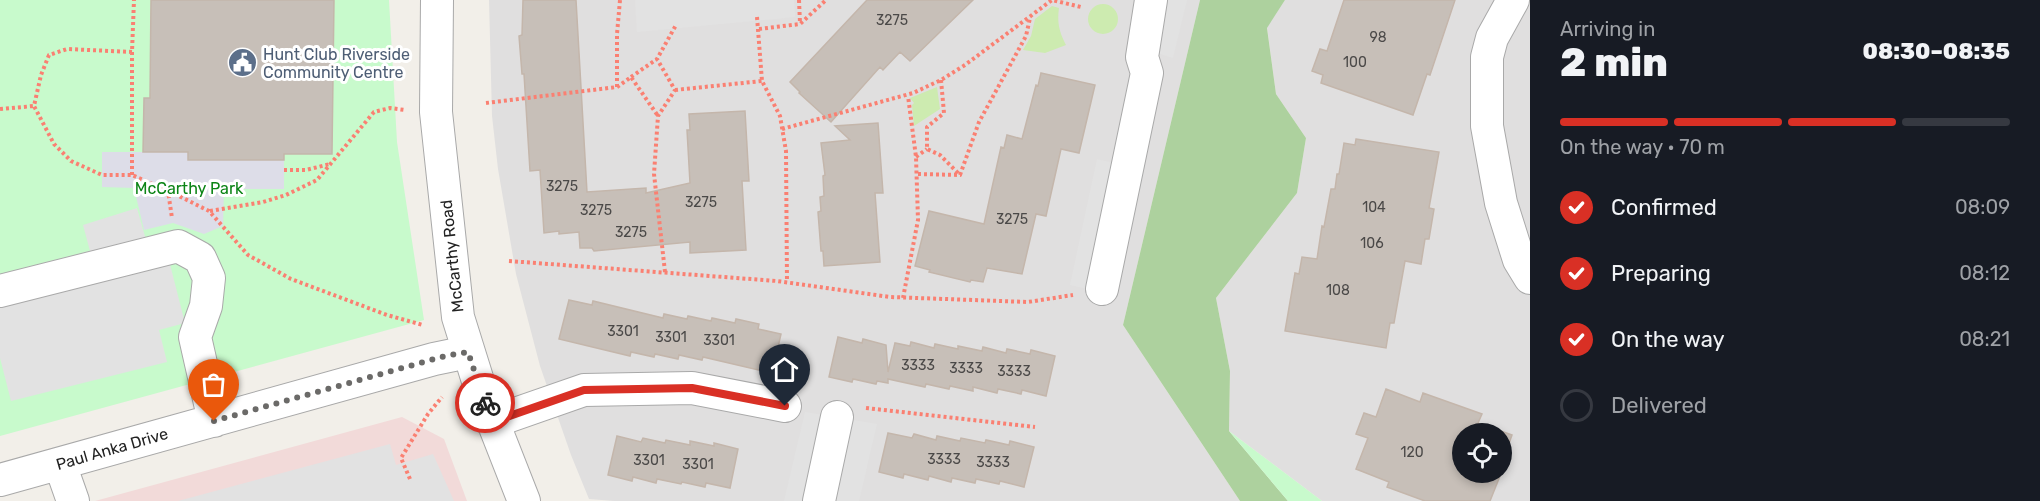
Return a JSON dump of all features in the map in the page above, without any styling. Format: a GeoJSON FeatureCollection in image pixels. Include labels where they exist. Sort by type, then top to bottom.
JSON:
{"type":"FeatureCollection","features":[{"type":"Feature","properties":{"kind":"street","name":"McCarthy Road"},"geometry":{"type":"LineString","coordinates":[[437,0],[436,112],[458,317],[492,422],[524,501]]}},
{"type":"Feature","properties":{"kind":"street"},"geometry":{"type":"LineString","coordinates":[[1102,290],[1147,73],[1142,57],[1151,0]]}},
{"type":"Feature","properties":{"kind":"street"},"geometry":{"type":"LineString","coordinates":[[1513,0],[1492,38],[1487,57],[1487,126],[1501,203],[1519,260],[1530,278]]}},
{"type":"Feature","properties":{"kind":"street"},"geometry":{"type":"LineString","coordinates":[[0,291],[178,246],[200,258],[209,278],[206,306],[195,337],[214,421]]}},
{"type":"Feature","properties":{"kind":"street","name":"Paul Anka Drive"},"geometry":{"type":"LineString","coordinates":[[0,480],[445,356],[468,352]]}},
{"type":"Feature","properties":{"kind":"street"},"geometry":{"type":"LineString","coordinates":[[492,422],[584,390],[692,388],[785,406]]}},
{"type":"Feature","properties":{"kind":"street"},"geometry":{"type":"LineString","coordinates":[[819,501],[837,417]]}},
{"type":"Feature","properties":{"kind":"street"},"geometry":{"type":"LineString","coordinates":[[60,464],[73,501]]}},
{"type":"Feature","properties":{"kind":"path"},"geometry":{"type":"LineString","coordinates":[[132,175],[134,0]]}},
{"type":"Feature","properties":{"kind":"path"},"geometry":{"type":"LineString","coordinates":[[617,87],[617,34],[620,0]]}},
{"type":"Feature","properties":{"kind":"path"},"geometry":{"type":"LineString","coordinates":[[799,0],[800,24]]}},
{"type":"Feature","properties":{"kind":"path"},"geometry":{"type":"LineString","coordinates":[[759,29],[800,24],[826,0]]}},
{"type":"Feature","properties":{"kind":"path"},"geometry":{"type":"LineString","coordinates":[[782,129],[908,96],[965,65],[1052,0],[1081,7]]}},
{"type":"Feature","properties":{"kind":"path"},"geometry":{"type":"LineString","coordinates":[[757,16],[762,81],[780,116],[786,151],[787,282]]}},
{"type":"Feature","properties":{"kind":"path"},"geometry":{"type":"LineString","coordinates":[[960,175],[979,122],[1026,36],[1030,17]]}},
{"type":"Feature","properties":{"kind":"path"},"geometry":{"type":"LineString","coordinates":[[486,103],[617,87],[657,59],[676,25]]}},
{"type":"Feature","properties":{"kind":"path"},"geometry":{"type":"LineString","coordinates":[[132,52],[67,49],[49,55],[41,75],[34,106],[54,144],[71,161],[102,175],[132,175],[209,211],[248,255],[291,279],[387,315],[423,325]]}},
{"type":"Feature","properties":{"kind":"path"},"geometry":{"type":"LineString","coordinates":[[657,59],[675,90]]}},
{"type":"Feature","properties":{"kind":"path"},"geometry":{"type":"LineString","coordinates":[[631,77],[658,116]]}},
{"type":"Feature","properties":{"kind":"path"},"geometry":{"type":"LineString","coordinates":[[927,149],[927,128],[944,113],[941,80]]}},
{"type":"Feature","properties":{"kind":"path"},"geometry":{"type":"LineString","coordinates":[[675,90],[762,81]]}},
{"type":"Feature","properties":{"kind":"path"},"geometry":{"type":"LineString","coordinates":[[664,272],[654,174],[658,116],[675,90]]}},
{"type":"Feature","properties":{"kind":"path"},"geometry":{"type":"LineString","coordinates":[[903,298],[918,220],[918,174],[908,96]]}},
{"type":"Feature","properties":{"kind":"path"},"geometry":{"type":"LineString","coordinates":[[0,109],[34,106]]}},
{"type":"Feature","properties":{"kind":"path"},"geometry":{"type":"LineString","coordinates":[[209,211],[263,202],[286,195],[317,180],[374,112],[390,108],[436,112]]}},
{"type":"Feature","properties":{"kind":"path"},"geometry":{"type":"LineString","coordinates":[[927,149],[940,155],[960,175]]}},
{"type":"Feature","properties":{"kind":"path"},"geometry":{"type":"LineString","coordinates":[[916,157],[927,149]]}},
{"type":"Feature","properties":{"kind":"path"},"geometry":{"type":"LineString","coordinates":[[284,170],[306,170],[332,163]]}},
{"type":"Feature","properties":{"kind":"path"},"geometry":{"type":"LineString","coordinates":[[918,174],[960,175]]}},
{"type":"Feature","properties":{"kind":"path"},"geometry":{"type":"LineString","coordinates":[[168,191],[178,246]]}},
{"type":"Feature","properties":{"kind":"path"},"geometry":{"type":"LineString","coordinates":[[509,261],[787,282],[903,298],[1028,302],[1102,290]]}},
{"type":"Feature","properties":{"kind":"path"},"geometry":{"type":"LineString","coordinates":[[410,479],[401,458],[428,414],[442,397]]}},
{"type":"Feature","properties":{"kind":"path"},"geometry":{"type":"LineString","coordinates":[[837,417],[858,407],[1035,427]]}},
{"type":"Feature","properties":{"kind":"shaded area"},"geometry":{"type":"Polygon","coordinates":[[[489,0],[1200,0],[1123,325],[1240,501],[614,501],[589,499],[540,366],[516,274],[498,169],[492,116],[489,0]]]}},
{"type":"Feature","properties":{"kind":"shaded area"},"geometry":{"type":"Polygon","coordinates":[[[635,0],[794,0],[795,17],[637,32],[635,0]]]}},
{"type":"Feature","properties":{"kind":"shaded area"},"geometry":{"type":"Polygon","coordinates":[[[1160,0],[1187,0],[1173,58],[1154,52],[1160,0]]]}},
{"type":"Feature","properties":{"kind":"shaded area"},"geometry":{"type":"Polygon","coordinates":[[[1285,0],[1530,0],[1530,501],[1322,501],[1229,431],[1230,371],[1216,298],[1297,193],[1306,138],[1276,94],[1267,27],[1285,0]]]}},
{"type":"Feature","properties":{"kind":"shaded area"},"geometry":{"type":"Polygon","coordinates":[[[102,152],[188,152],[189,160],[284,160],[284,189],[224,189],[223,226],[204,234],[173,223],[144,230],[134,188],[102,187],[102,152]]]}},
{"type":"Feature","properties":{"kind":"shaded area"},"geometry":{"type":"Polygon","coordinates":[[[1097,159],[1138,169],[1110,294],[1070,285],[1097,159]]]}},
{"type":"Feature","properties":{"kind":"shaded area"},"geometry":{"type":"Polygon","coordinates":[[[137,208],[146,240],[163,237],[185,323],[159,330],[167,362],[11,401],[0,358],[0,274],[90,251],[83,225],[137,208]]]}},
{"type":"Feature","properties":{"kind":"shaded area"},"geometry":{"type":"Polygon","coordinates":[[[805,412],[877,424],[859,501],[784,501],[805,412]]]}},
{"type":"Feature","properties":{"kind":"shaded area"},"geometry":{"type":"Polygon","coordinates":[[[402,417],[444,439],[467,501],[95,501],[402,417]]]}},
{"type":"Feature","properties":{"kind":"shaded area"},"geometry":{"type":"Polygon","coordinates":[[[390,444],[396,465],[433,454],[454,501],[178,501],[390,444]]]}},
{"type":"Feature","properties":{"kind":"green space","name":"McCarthy Park"},"geometry":{"type":"Polygon","coordinates":[[[0,0],[389,0],[397,142],[424,320],[0,436],[0,0]]]}},
{"type":"Feature","properties":{"kind":"green space"},"geometry":{"type":"Polygon","coordinates":[[[1200,0],[1285,0],[1267,28],[1276,94],[1306,138],[1297,193],[1216,298],[1230,371],[1229,431],[1288,501],[1240,501],[1123,325],[1200,0]]]}},
{"type":"Feature","properties":{"kind":"green space"},"geometry":{"type":"Polygon","coordinates":[[[1103,4],[1114,8],[1118,19],[1114,30],[1103,34],[1092,30],[1088,19],[1092,8],[1103,4]]]}},
{"type":"Feature","properties":{"kind":"green space"},"geometry":{"type":"Polygon","coordinates":[[[1052,6],[1059,8],[1059,27],[1066,45],[1045,53],[1023,50],[1031,36],[1035,19],[1052,6]]]}},
{"type":"Feature","properties":{"kind":"green space"},"geometry":{"type":"Polygon","coordinates":[[[937,87],[940,109],[914,126],[912,105],[914,103],[910,98],[937,87]]]}},
{"type":"Feature","properties":{"kind":"green space"},"geometry":{"type":"Polygon","coordinates":[[[1229,431],[1322,501],[1288,501],[1229,431]]]}},
{"type":"Feature","properties":{"kind":"building","name":"Hunt Club Riverside Community Centre"},"geometry":{"type":"Polygon","coordinates":[[[151,0],[334,0],[332,154],[284,154],[284,160],[188,160],[188,152],[143,152],[144,98],[150,98],[151,0]]]}},
{"type":"Feature","properties":{"kind":"building"},"geometry":{"type":"Polygon","coordinates":[[[523,0],[576,0],[587,192],[646,188],[646,193],[690,183],[687,130],[690,130],[689,114],[745,111],[749,181],[742,181],[746,250],[690,253],[690,242],[594,251],[592,248],[580,248],[579,232],[544,233],[540,170],[530,171],[524,74],[522,74],[519,36],[522,35],[523,0]]]}},
{"type":"Feature","properties":{"kind":"building"},"geometry":{"type":"Polygon","coordinates":[[[867,0],[973,0],[910,61],[900,52],[883,70],[880,67],[831,122],[790,82],[867,0]]]}},
{"type":"Feature","properties":{"kind":"building"},"geometry":{"type":"Polygon","coordinates":[[[1344,0],[1455,0],[1430,75],[1427,74],[1413,115],[1321,83],[1323,75],[1312,71],[1320,49],[1327,51],[1344,0]]]}},
{"type":"Feature","properties":{"kind":"building"},"geometry":{"type":"Polygon","coordinates":[[[1041,73],[1095,85],[1079,153],[1061,149],[1046,216],[1036,214],[1022,274],[987,268],[983,282],[971,280],[970,282],[929,272],[930,270],[915,266],[929,211],[984,224],[1001,147],[1004,148],[1007,135],[1022,139],[1041,73]]]}},
{"type":"Feature","properties":{"kind":"building"},"geometry":{"type":"Polygon","coordinates":[[[878,123],[883,193],[875,193],[880,262],[824,266],[818,212],[821,211],[820,197],[824,196],[823,176],[825,175],[821,143],[850,140],[835,126],[878,123]]]}},
{"type":"Feature","properties":{"kind":"building"},"geometry":{"type":"Polygon","coordinates":[[[1356,139],[1439,152],[1429,208],[1434,209],[1429,239],[1425,239],[1421,264],[1405,261],[1394,323],[1390,323],[1386,348],[1285,331],[1295,273],[1299,274],[1302,257],[1317,259],[1322,226],[1324,227],[1331,189],[1335,189],[1337,174],[1339,174],[1344,143],[1355,145],[1356,139]]]}},
{"type":"Feature","properties":{"kind":"building"},"geometry":{"type":"Polygon","coordinates":[[[569,300],[592,305],[593,301],[663,318],[664,314],[711,321],[712,318],[735,323],[736,319],[759,324],[758,329],[781,334],[772,373],[703,357],[702,360],[679,355],[678,359],[631,352],[630,356],[559,339],[569,300]]]}},
{"type":"Feature","properties":{"kind":"building"},"geometry":{"type":"Polygon","coordinates":[[[838,337],[862,343],[863,339],[886,345],[888,372],[895,343],[910,346],[911,342],[934,348],[935,344],[958,349],[958,346],[982,351],[983,347],[1006,353],[1007,349],[1030,354],[1031,350],[1055,356],[1046,396],[1022,390],[1021,394],[998,389],[997,393],[973,387],[973,391],[926,384],[925,387],[888,379],[888,383],[877,381],[876,384],[853,379],[852,382],[829,377],[838,337]]]}},
{"type":"Feature","properties":{"kind":"building"},"geometry":{"type":"Polygon","coordinates":[[[1386,389],[1420,402],[1423,393],[1482,414],[1478,423],[1452,423],[1452,483],[1497,483],[1490,501],[1425,501],[1387,487],[1389,482],[1356,469],[1368,438],[1356,434],[1364,413],[1376,417],[1386,389]]]}},
{"type":"Feature","properties":{"kind":"building"},"geometry":{"type":"Polygon","coordinates":[[[888,433],[912,438],[914,434],[936,440],[937,436],[960,441],[961,438],[985,443],[986,440],[1009,445],[1010,441],[1034,447],[1024,487],[1000,481],[999,484],[976,479],[975,483],[952,478],[951,482],[929,476],[928,480],[904,474],[903,478],[879,472],[888,433]]]}},
{"type":"Feature","properties":{"kind":"building"},"geometry":{"type":"Polygon","coordinates":[[[617,436],[641,442],[643,438],[690,445],[690,441],[714,446],[714,443],[738,449],[730,488],[706,483],[705,487],[657,479],[656,483],[633,477],[632,481],[608,475],[617,436]]]}},
{"type":"Feature","properties":{"kind":"way so far"},"geometry":{"type":"LineString","coordinates":[[214,421],[445,356],[468,352],[485,403]]}},
{"type":"Feature","properties":{"kind":"place","name":"Hunt Club Riverside Community Centre"},"geometry":{"type":"Point","coordinates":[242,63]}},
{"type":"Feature","properties":{"kind":"route"},"geometry":{"type":"LineString","coordinates":[[485,403],[492,422],[584,390],[692,388],[785,406]]}}]}
